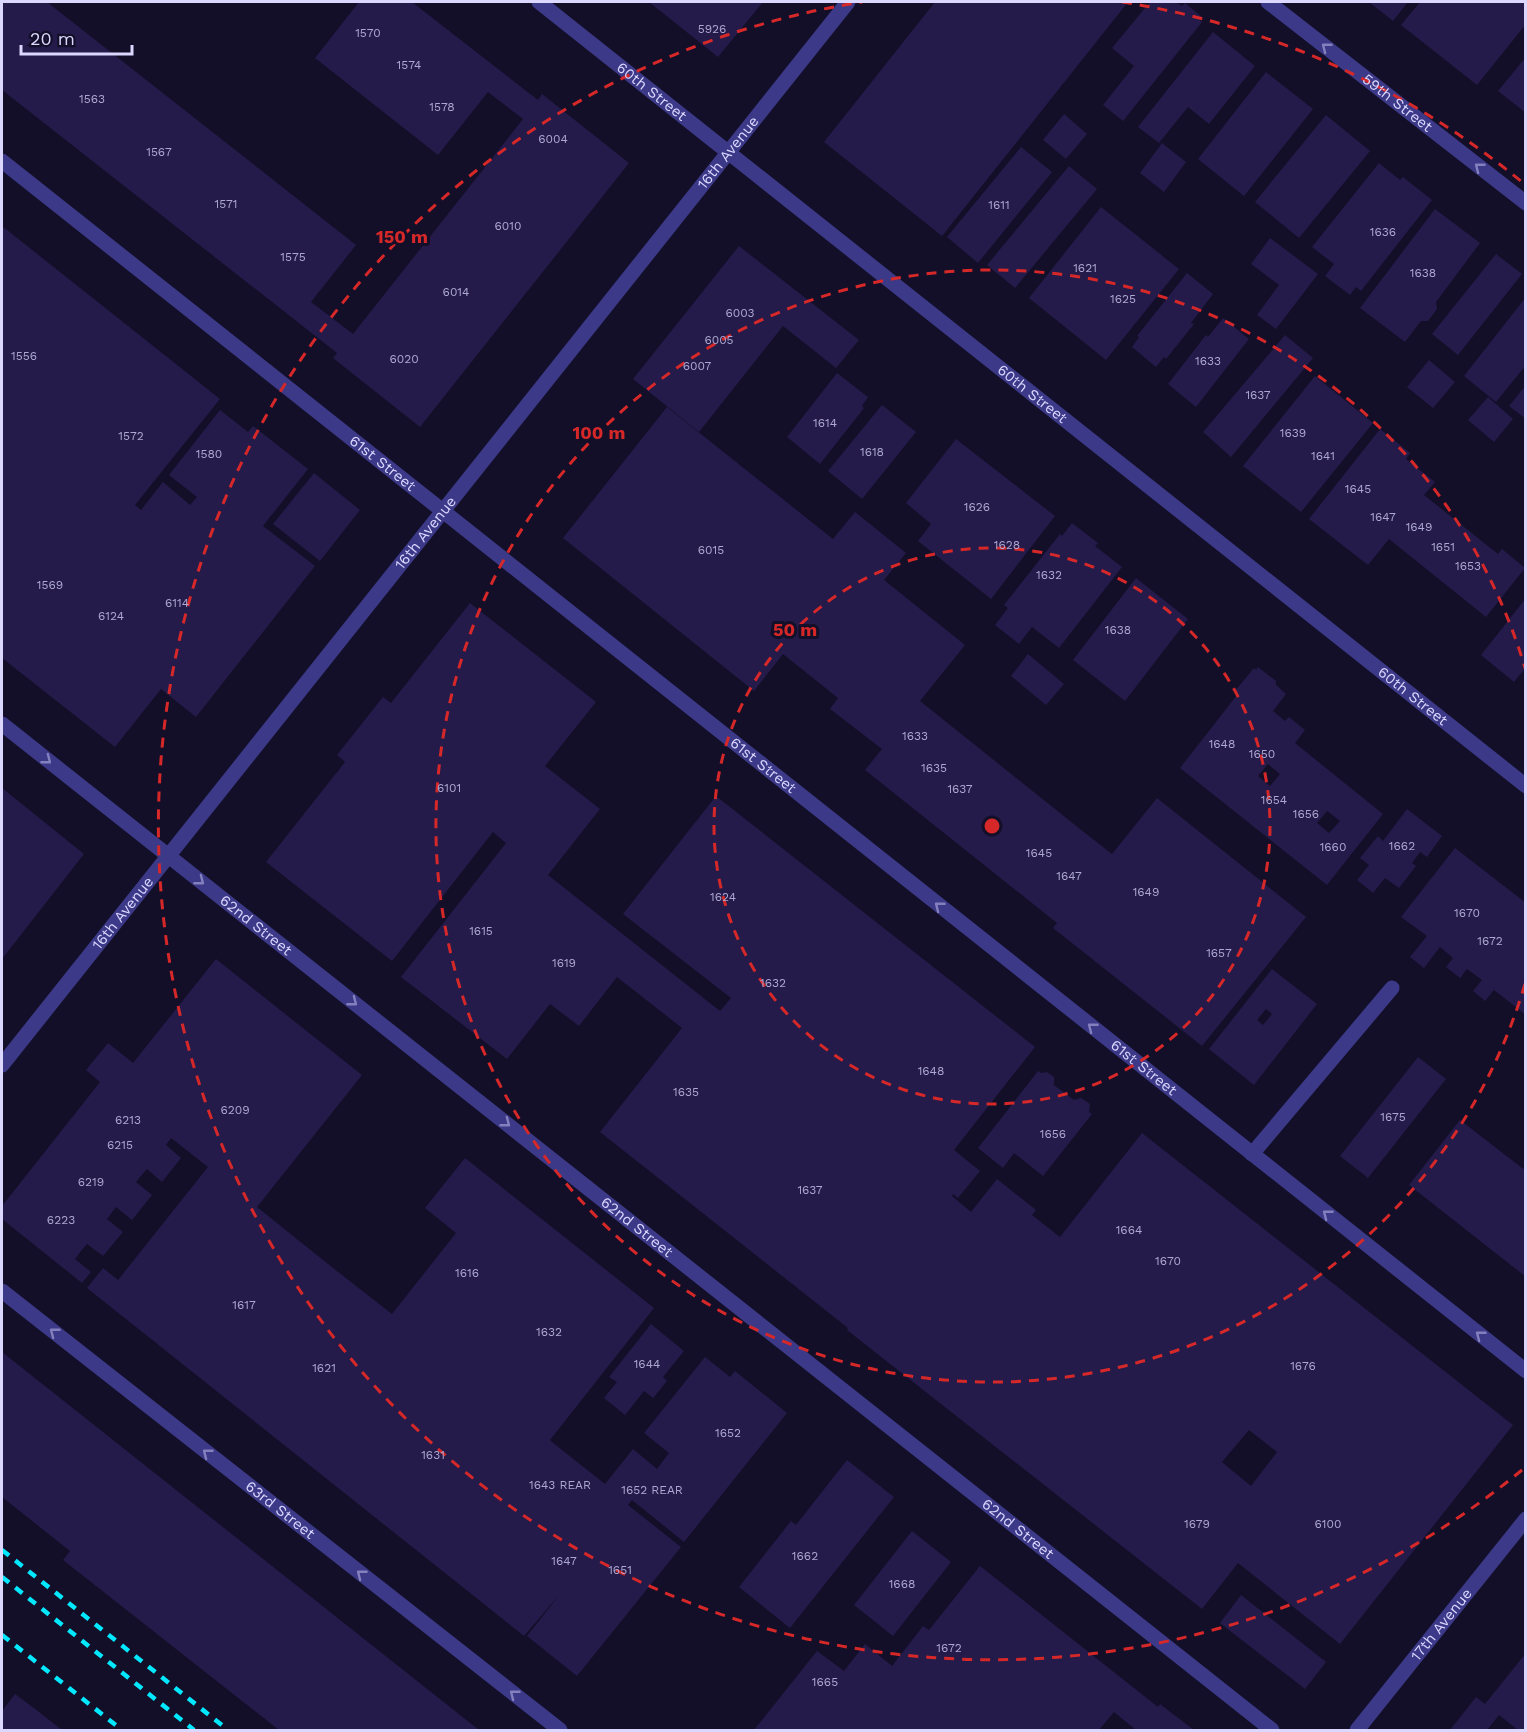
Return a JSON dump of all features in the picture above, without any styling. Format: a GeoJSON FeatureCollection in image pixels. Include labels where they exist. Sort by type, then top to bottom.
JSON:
{"type":"FeatureCollection","features":[{"type":"Feature","properties":{"kind":"street","name":"60th Street"},"geometry":{"type":"LineString","coordinates":[[539,2],[1526,786]]}},
{"type":"Feature","properties":{"kind":"street","name":"16th Avenue"},"geometry":{"type":"LineString","coordinates":[[2,1065],[848,2]]}},
{"type":"Feature","properties":{"kind":"street","name":"59th Street"},"geometry":{"type":"LineString","coordinates":[[1268,2],[1526,203]]}},
{"type":"Feature","properties":{"kind":"street","name":"61st Street"},"geometry":{"type":"LineString","coordinates":[[2,161],[1526,1371]]}},
{"type":"Feature","properties":{"kind":"street","name":"62nd Street"},"geometry":{"type":"LineString","coordinates":[[2,724],[1272,1731]]}},
{"type":"Feature","properties":{"kind":"street"},"geometry":{"type":"LineString","coordinates":[[1252,1154],[1392,988]]}},
{"type":"Feature","properties":{"kind":"street","name":"63rd Street"},"geometry":{"type":"LineString","coordinates":[[2,1291],[560,1731]]}},
{"type":"Feature","properties":{"kind":"street","name":"17th Avenue"},"geometry":{"type":"LineString","coordinates":[[1357,1731],[1526,1519]]}},
{"type":"Feature","properties":{"kind":"building"},"geometry":{"type":"Polygon","coordinates":[[[2,2],[47,2],[356,245],[311,302],[353,334],[523,119],[488,92],[438,155],[315,58],[359,2],[412,2],[538,100],[542,94],[629,163],[420,427],[333,358],[337,353],[2,90],[2,2]]]}},
{"type":"Feature","properties":{"kind":"building"},"geometry":{"type":"Polygon","coordinates":[[[649,2],[763,2],[718,57],[649,2]]]}},
{"type":"Feature","properties":{"kind":"building"},"geometry":{"type":"Polygon","coordinates":[[[935,2],[1128,2],[942,236],[824,142],[935,2]]]}},
{"type":"Feature","properties":{"kind":"building"},"geometry":{"type":"Polygon","coordinates":[[[1150,2],[1176,2],[1182,6],[1185,3],[1202,17],[1199,20],[1202,22],[1123,121],[1103,105],[1134,66],[1112,48],[1150,2]]]}},
{"type":"Feature","properties":{"kind":"building"},"geometry":{"type":"Polygon","coordinates":[[[1369,2],[1408,2],[1393,21],[1369,2]]]}},
{"type":"Feature","properties":{"kind":"building"},"geometry":{"type":"Polygon","coordinates":[[[1420,2],[1526,2],[1526,24],[1477,85],[1401,25],[1420,2]]]}},
{"type":"Feature","properties":{"kind":"building"},"geometry":{"type":"Polygon","coordinates":[[[1213,32],[1255,66],[1209,124],[1188,107],[1159,143],[1138,127],[1213,32]]]}},
{"type":"Feature","properties":{"kind":"building"},"geometry":{"type":"Polygon","coordinates":[[[1526,57],[1526,113],[1498,91],[1526,57]]]}},
{"type":"Feature","properties":{"kind":"building"},"geometry":{"type":"Polygon","coordinates":[[[1266,72],[1313,109],[1244,196],[1198,159],[1266,72]]]}},
{"type":"Feature","properties":{"kind":"building"},"geometry":{"type":"Polygon","coordinates":[[[1064,114],[1087,134],[1066,159],[1043,140],[1064,114]]]}},
{"type":"Feature","properties":{"kind":"building"},"geometry":{"type":"Polygon","coordinates":[[[1326,115],[1370,151],[1299,238],[1255,202],[1326,115]]]}},
{"type":"Feature","properties":{"kind":"building"},"geometry":{"type":"Polygon","coordinates":[[[1162,143],[1186,162],[1164,192],[1140,173],[1162,143]]]}},
{"type":"Feature","properties":{"kind":"building"},"geometry":{"type":"Polygon","coordinates":[[[1021,147],[1052,172],[978,263],[947,237],[1021,147]]]}},
{"type":"Feature","properties":{"kind":"building"},"geometry":{"type":"Polygon","coordinates":[[[1379,163],[1400,180],[1403,177],[1432,200],[1361,291],[1356,287],[1350,295],[1325,276],[1334,264],[1312,247],[1379,163]]]}},
{"type":"Feature","properties":{"kind":"building"},"geometry":{"type":"Polygon","coordinates":[[[1069,166],[1097,189],[1015,288],[987,265],[1069,166]]]}},
{"type":"Feature","properties":{"kind":"building"},"geometry":{"type":"Polygon","coordinates":[[[1101,207],[1179,269],[1106,360],[1029,298],[1101,207]]]}},
{"type":"Feature","properties":{"kind":"building"},"geometry":{"type":"Polygon","coordinates":[[[1435,209],[1480,243],[1436,302],[1437,309],[1428,321],[1421,321],[1405,342],[1360,308],[1435,209]]]}},
{"type":"Feature","properties":{"kind":"building"},"geometry":{"type":"Polygon","coordinates":[[[2,226],[220,399],[135,505],[141,510],[163,482],[190,505],[197,497],[169,475],[220,410],[248,432],[253,426],[308,469],[263,526],[315,566],[196,717],[161,689],[115,747],[2,658],[2,226]]]}},
{"type":"Feature","properties":{"kind":"building"},"geometry":{"type":"Polygon","coordinates":[[[1270,238],[1318,274],[1276,329],[1257,315],[1279,285],[1251,264],[1270,238]]]}},
{"type":"Feature","properties":{"kind":"building"},"geometry":{"type":"Polygon","coordinates":[[[739,246],[859,340],[836,368],[783,326],[699,432],[633,379],[739,246]]]}},
{"type":"Feature","properties":{"kind":"building"},"geometry":{"type":"Polygon","coordinates":[[[1496,254],[1522,274],[1458,355],[1432,334],[1496,254]]]}},
{"type":"Feature","properties":{"kind":"building"},"geometry":{"type":"Polygon","coordinates":[[[1187,273],[1213,294],[1191,323],[1194,324],[1166,359],[1164,357],[1156,367],[1132,347],[1139,337],[1137,336],[1187,273]]]}},
{"type":"Feature","properties":{"kind":"building"},"geometry":{"type":"Polygon","coordinates":[[[1526,297],[1526,365],[1496,402],[1464,376],[1526,297]]]}},
{"type":"Feature","properties":{"kind":"building"},"geometry":{"type":"Polygon","coordinates":[[[1223,318],[1249,339],[1196,407],[1168,384],[1206,335],[1208,337],[1223,318]]]}},
{"type":"Feature","properties":{"kind":"building"},"geometry":{"type":"Polygon","coordinates":[[[1285,335],[1313,358],[1231,457],[1203,432],[1285,335]]]}},
{"type":"Feature","properties":{"kind":"building"},"geometry":{"type":"Polygon","coordinates":[[[1429,360],[1455,382],[1433,408],[1407,387],[1429,360]]]}},
{"type":"Feature","properties":{"kind":"building"},"geometry":{"type":"Polygon","coordinates":[[[837,373],[868,397],[862,406],[864,408],[820,464],[787,437],[837,373]]]}},
{"type":"Feature","properties":{"kind":"building"},"geometry":{"type":"Polygon","coordinates":[[[1315,376],[1373,423],[1301,512],[1243,466],[1315,376]]]}},
{"type":"Feature","properties":{"kind":"building"},"geometry":{"type":"Polygon","coordinates":[[[1526,385],[1526,419],[1509,406],[1526,385]]]}},
{"type":"Feature","properties":{"kind":"building"},"geometry":{"type":"Polygon","coordinates":[[[1488,397],[1513,419],[1494,442],[1468,420],[1488,397]]]}},
{"type":"Feature","properties":{"kind":"building"},"geometry":{"type":"Polygon","coordinates":[[[882,405],[916,432],[862,499],[828,471],[882,405]]]}},
{"type":"Feature","properties":{"kind":"building"},"geometry":{"type":"Polygon","coordinates":[[[667,407],[833,539],[855,512],[906,553],[884,580],[965,645],[920,701],[1080,829],[1112,854],[1157,798],[1306,917],[1202,1046],[1053,928],[1057,923],[865,770],[882,749],[830,709],[838,698],[783,654],[754,691],[563,538],[667,407]]]}},
{"type":"Feature","properties":{"kind":"building"},"geometry":{"type":"Polygon","coordinates":[[[1380,429],[1410,453],[1406,459],[1435,482],[1424,495],[1498,554],[1502,549],[1525,568],[1486,617],[1389,539],[1368,565],[1309,519],[1380,429]]]}},
{"type":"Feature","properties":{"kind":"building"},"geometry":{"type":"Polygon","coordinates":[[[956,439],[1055,516],[991,599],[918,541],[931,524],[906,503],[956,439]]]}},
{"type":"Feature","properties":{"kind":"building"},"geometry":{"type":"Polygon","coordinates":[[[314,473],[360,510],[320,561],[273,524],[314,473]]]}},
{"type":"Feature","properties":{"kind":"building"},"geometry":{"type":"Polygon","coordinates":[[[1072,523],[1098,543],[1095,546],[1122,567],[1059,648],[1032,627],[1019,644],[995,625],[1008,608],[1004,605],[1060,534],[1062,536],[1072,523]]]}},
{"type":"Feature","properties":{"kind":"building"},"geometry":{"type":"Polygon","coordinates":[[[1136,578],[1188,619],[1125,701],[1073,660],[1136,578]]]}},
{"type":"Feature","properties":{"kind":"building"},"geometry":{"type":"Polygon","coordinates":[[[1526,598],[1526,667],[1514,682],[1481,655],[1526,598]]]}},
{"type":"Feature","properties":{"kind":"building"},"geometry":{"type":"Polygon","coordinates":[[[470,603],[596,702],[545,766],[600,809],[548,875],[720,1011],[731,998],[623,914],[716,796],[1035,1047],[954,1150],[980,1171],[958,1198],[953,1194],[952,1196],[971,1212],[997,1179],[1036,1210],[1032,1215],[1060,1237],[1142,1133],[1513,1425],[1340,1644],[1238,1563],[1202,1609],[600,1132],[682,1028],[617,977],[579,1026],[550,1004],[507,1059],[401,977],[506,843],[493,832],[392,961],[266,862],[345,762],[337,755],[383,697],[391,703],[470,603]],[[1249,1430],[1222,1462],[1251,1486],[1277,1452],[1249,1430]]]}},
{"type":"Feature","properties":{"kind":"building"},"geometry":{"type":"Polygon","coordinates":[[[1028,654],[1064,684],[1046,705],[1011,676],[1028,654]]]}},
{"type":"Feature","properties":{"kind":"building"},"geometry":{"type":"Polygon","coordinates":[[[1258,667],[1276,681],[1276,685],[1286,694],[1273,711],[1285,721],[1289,717],[1305,730],[1295,743],[1383,814],[1327,885],[1180,768],[1237,695],[1234,692],[1254,668],[1256,670],[1258,667]],[[1268,764],[1258,776],[1270,786],[1280,774],[1268,764]],[[1327,811],[1317,823],[1329,833],[1340,821],[1327,811]]]}},
{"type":"Feature","properties":{"kind":"building"},"geometry":{"type":"Polygon","coordinates":[[[2,788],[84,854],[2,959],[2,788]]]}},
{"type":"Feature","properties":{"kind":"building"},"geometry":{"type":"Polygon","coordinates":[[[1407,809],[1442,836],[1427,857],[1420,852],[1412,863],[1416,866],[1399,888],[1385,878],[1373,893],[1357,880],[1369,865],[1360,858],[1378,836],[1383,841],[1407,809]]]}},
{"type":"Feature","properties":{"kind":"building"},"geometry":{"type":"Polygon","coordinates":[[[1455,848],[1526,903],[1526,1015],[1494,990],[1485,1001],[1473,991],[1482,980],[1467,969],[1460,978],[1446,967],[1453,958],[1440,947],[1424,968],[1410,957],[1427,936],[1401,917],[1455,848]]]}},
{"type":"Feature","properties":{"kind":"building"},"geometry":{"type":"Polygon","coordinates":[[[216,959],[362,1075],[257,1207],[333,1268],[392,1314],[456,1233],[425,1208],[465,1158],[654,1308],[550,1440],[605,1484],[633,1449],[657,1469],[669,1453],[644,1433],[705,1357],[730,1377],[735,1371],[787,1413],[684,1542],[632,1500],[628,1505],[681,1547],[577,1676],[527,1636],[560,1594],[524,1636],[87,1288],[103,1268],[118,1280],[208,1167],[171,1138],[166,1145],[181,1158],[162,1182],[147,1169],[136,1182],[152,1195],[132,1220],[116,1207],[107,1219],[123,1232],[103,1256],[87,1244],[81,1251],[75,1259],[91,1272],[82,1283],[2,1219],[2,1206],[100,1082],[86,1070],[108,1043],[133,1063],[216,959]]]}},
{"type":"Feature","properties":{"kind":"building"},"geometry":{"type":"Polygon","coordinates":[[[1272,969],[1317,1004],[1254,1085],[1209,1049],[1272,969]],[[1266,1009],[1257,1020],[1263,1025],[1272,1014],[1266,1009]]]}},
{"type":"Feature","properties":{"kind":"building"},"geometry":{"type":"Polygon","coordinates":[[[1418,1057],[1446,1079],[1368,1178],[1340,1156],[1418,1057]]]}},
{"type":"Feature","properties":{"kind":"building"},"geometry":{"type":"Polygon","coordinates":[[[1038,1071],[1047,1072],[1054,1077],[1054,1085],[1074,1100],[1081,1098],[1090,1104],[1089,1112],[1092,1114],[1043,1176],[1014,1153],[1003,1168],[978,1148],[1038,1071]]]}},
{"type":"Feature","properties":{"kind":"building"},"geometry":{"type":"Polygon","coordinates":[[[1460,1120],[1526,1171],[1526,1277],[1409,1185],[1460,1120]]]}},
{"type":"Feature","properties":{"kind":"building"},"geometry":{"type":"Polygon","coordinates":[[[651,1324],[684,1351],[663,1377],[667,1381],[653,1398],[644,1391],[625,1415],[604,1398],[617,1382],[609,1377],[651,1324]]]}},
{"type":"Feature","properties":{"kind":"building"},"geometry":{"type":"Polygon","coordinates":[[[2,1352],[479,1730],[279,1730],[63,1560],[70,1551],[2,1497],[2,1352]]]}},
{"type":"Feature","properties":{"kind":"building"},"geometry":{"type":"Polygon","coordinates":[[[847,1460],[894,1497],[790,1628],[739,1587],[791,1521],[796,1525],[847,1460]]]}},
{"type":"Feature","properties":{"kind":"building"},"geometry":{"type":"Polygon","coordinates":[[[912,1531],[951,1562],[893,1636],[854,1605],[912,1531]]]}},
{"type":"Feature","properties":{"kind":"building"},"geometry":{"type":"Polygon","coordinates":[[[980,1566],[1158,1707],[1160,1704],[1194,1730],[1136,1730],[1114,1712],[1099,1730],[754,1730],[817,1651],[844,1671],[865,1644],[892,1666],[923,1626],[929,1630],[980,1566]]]}},
{"type":"Feature","properties":{"kind":"building"},"geometry":{"type":"Polygon","coordinates":[[[1241,1595],[1326,1662],[1305,1689],[1220,1623],[1241,1595]]]}},
{"type":"Feature","properties":{"kind":"building"},"geometry":{"type":"Polygon","coordinates":[[[1526,1653],[1526,1730],[1518,1730],[1499,1715],[1487,1730],[1450,1730],[1476,1697],[1485,1704],[1526,1653]]]}},
{"type":"Feature","properties":{"kind":"building"},"geometry":{"type":"Polygon","coordinates":[[[15,1694],[62,1730],[2,1730],[2,1711],[15,1694]]]}},
{"type":"Feature","properties":{"kind":"railway"},"geometry":{"type":"LineString","coordinates":[[2,1550],[228,1730]]}},
{"type":"Feature","properties":{"kind":"railway"},"geometry":{"type":"LineString","coordinates":[[2,1577],[194,1730]]}},
{"type":"Feature","properties":{"kind":"railway"},"geometry":{"type":"LineString","coordinates":[[2,1635],[122,1730]]}}]}
